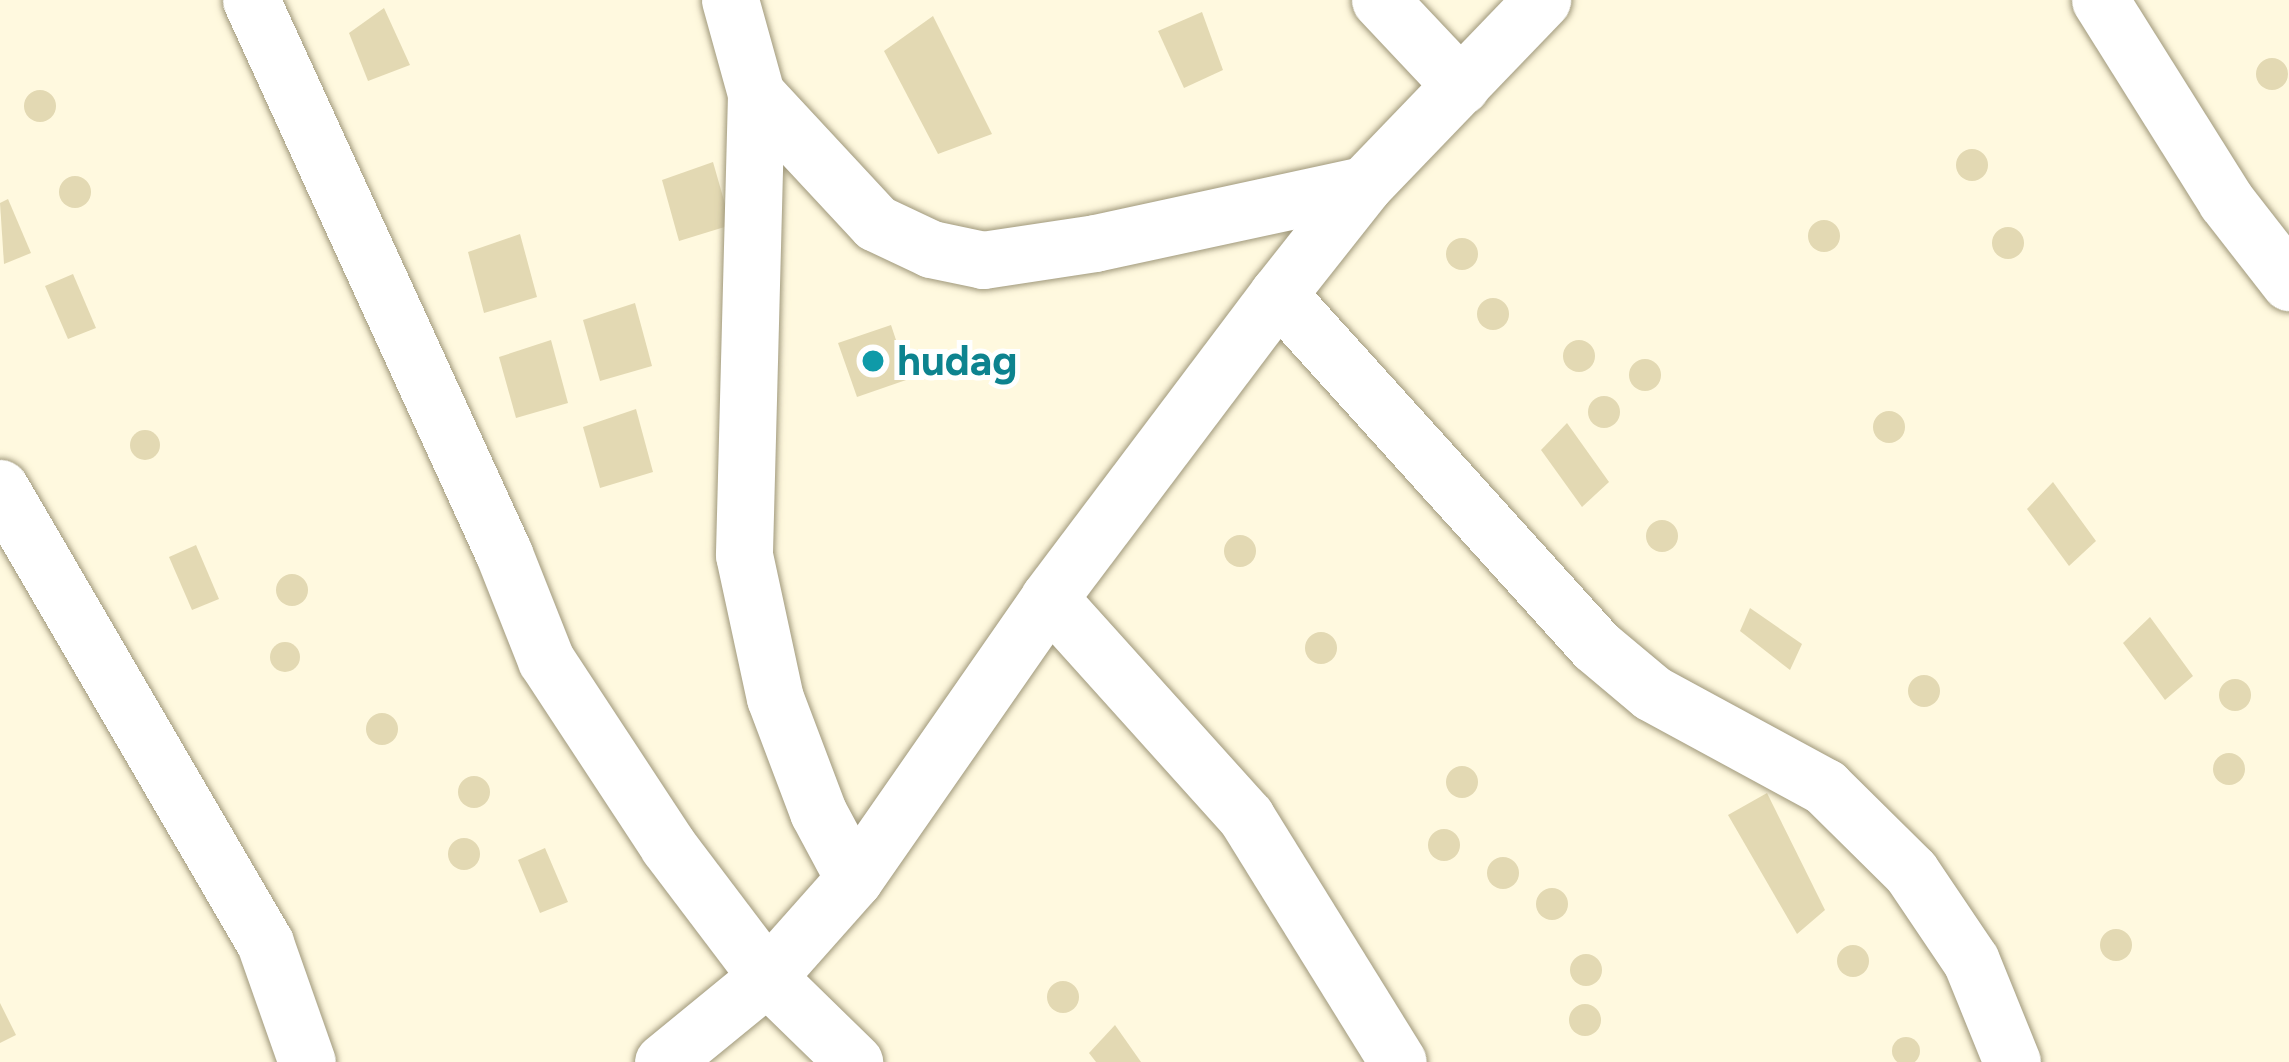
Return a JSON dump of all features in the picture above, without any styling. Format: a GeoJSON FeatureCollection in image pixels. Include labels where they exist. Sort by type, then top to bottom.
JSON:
{"type":"FeatureCollection","features":[{"type":"Feature","properties":{"kind":"street"},"geometry":{"type":"LineString","coordinates":[[250,0],[504,554],[546,660],[668,846],[767,977],[854,1062]]}},
{"type":"Feature","properties":{"kind":"street"},"geometry":{"type":"LineString","coordinates":[[730,0],[756,94],[744,555],[775,698],[818,812],[854,879]]}},
{"type":"Feature","properties":{"kind":"street"},"geometry":{"type":"LineString","coordinates":[[1380,0],[1461,86]]}},
{"type":"Feature","properties":{"kind":"street"},"geometry":{"type":"LineString","coordinates":[[663,1062],[767,977],[854,879],[1048,598],[1278,294],[1364,185],[1542,0]]}},
{"type":"Feature","properties":{"kind":"street"},"geometry":{"type":"LineString","coordinates":[[2100,0],[2226,201],[2289,282]]}},
{"type":"Feature","properties":{"kind":"street"},"geometry":{"type":"LineString","coordinates":[[756,94],[876,223],[931,249],[983,260],[1095,243],[1364,185]]}},
{"type":"Feature","properties":{"kind":"street"},"geometry":{"type":"LineString","coordinates":[[1278,294],[1596,646],[1652,694],[1825,787],[1911,872],[1971,961],[2012,1062]]}},
{"type":"Feature","properties":{"kind":"street"},"geometry":{"type":"LineString","coordinates":[[0,488],[265,943],[307,1062]]}},
{"type":"Feature","properties":{"kind":"street"},"geometry":{"type":"LineString","coordinates":[[1048,598],[1246,817],[1398,1062]]}},
{"type":"Feature","properties":{"kind":"building"},"geometry":{"type":"Polygon","coordinates":[[[384,8],[410,65],[368,81],[349,33],[384,8]]]}},
{"type":"Feature","properties":{"kind":"building"},"geometry":{"type":"Polygon","coordinates":[[[1202,12],[1223,70],[1184,88],[1158,31],[1202,12]]]}},
{"type":"Feature","properties":{"kind":"building"},"geometry":{"type":"Polygon","coordinates":[[[933,16],[992,134],[938,154],[884,51],[933,16]]]}},
{"type":"Feature","properties":{"kind":"building"},"geometry":{"type":"Polygon","coordinates":[[[2272,58],[2283,63],[2288,74],[2283,85],[2272,90],[2261,85],[2256,74],[2261,63],[2272,58]]]}},
{"type":"Feature","properties":{"kind":"building"},"geometry":{"type":"Polygon","coordinates":[[[40,90],[51,95],[56,106],[51,117],[40,122],[29,117],[24,106],[29,95],[40,90]]]}},
{"type":"Feature","properties":{"kind":"building"},"geometry":{"type":"Polygon","coordinates":[[[1972,149],[1983,154],[1988,165],[1983,176],[1972,181],[1961,176],[1956,165],[1961,154],[1972,149]]]}},
{"type":"Feature","properties":{"kind":"building"},"geometry":{"type":"Polygon","coordinates":[[[713,162],[731,225],[679,241],[662,180],[713,162]]]}},
{"type":"Feature","properties":{"kind":"building"},"geometry":{"type":"Polygon","coordinates":[[[75,176],[86,181],[91,192],[86,203],[75,208],[64,203],[59,192],[64,181],[75,176]]]}},
{"type":"Feature","properties":{"kind":"building"},"geometry":{"type":"Polygon","coordinates":[[[8,199],[31,253],[4,264],[0,203],[8,199]]]}},
{"type":"Feature","properties":{"kind":"building"},"geometry":{"type":"Polygon","coordinates":[[[1824,220],[1835,225],[1840,236],[1835,247],[1824,252],[1813,247],[1808,236],[1813,225],[1824,220]]]}},
{"type":"Feature","properties":{"kind":"building"},"geometry":{"type":"Polygon","coordinates":[[[2008,227],[2019,232],[2024,243],[2019,254],[2008,259],[1997,254],[1992,243],[1997,232],[2008,227]]]}},
{"type":"Feature","properties":{"kind":"building"},"geometry":{"type":"Polygon","coordinates":[[[520,234],[537,297],[484,313],[468,252],[520,234]]]}},
{"type":"Feature","properties":{"kind":"building"},"geometry":{"type":"Polygon","coordinates":[[[1462,238],[1473,243],[1478,254],[1473,265],[1462,270],[1451,265],[1446,254],[1451,243],[1462,238]]]}},
{"type":"Feature","properties":{"kind":"building"},"geometry":{"type":"Polygon","coordinates":[[[73,274],[96,328],[68,339],[45,286],[73,274]]]}},
{"type":"Feature","properties":{"kind":"building"},"geometry":{"type":"Polygon","coordinates":[[[1493,298],[1504,303],[1509,314],[1504,325],[1493,330],[1482,325],[1477,314],[1482,303],[1493,298]]]}},
{"type":"Feature","properties":{"kind":"building"},"geometry":{"type":"Polygon","coordinates":[[[635,303],[652,366],[600,381],[583,320],[635,303]]]}},
{"type":"Feature","properties":{"kind":"building","name":"hudag"},"geometry":{"type":"Polygon","coordinates":[[[891,325],[909,379],[857,397],[838,343],[891,325]]]}},
{"type":"Feature","properties":{"kind":"building"},"geometry":{"type":"Polygon","coordinates":[[[551,340],[568,403],[516,418],[499,357],[551,340]]]}},
{"type":"Feature","properties":{"kind":"building"},"geometry":{"type":"Polygon","coordinates":[[[1579,340],[1590,345],[1595,356],[1590,367],[1579,372],[1568,367],[1563,356],[1568,345],[1579,340]]]}},
{"type":"Feature","properties":{"kind":"building"},"geometry":{"type":"Polygon","coordinates":[[[1645,359],[1656,364],[1661,375],[1656,386],[1645,391],[1634,386],[1629,375],[1634,364],[1645,359]]]}},
{"type":"Feature","properties":{"kind":"building"},"geometry":{"type":"Polygon","coordinates":[[[1604,396],[1615,401],[1620,412],[1615,423],[1604,428],[1593,423],[1588,412],[1593,401],[1604,396]]]}},
{"type":"Feature","properties":{"kind":"building"},"geometry":{"type":"Polygon","coordinates":[[[636,409],[653,472],[600,488],[583,427],[636,409]]]}},
{"type":"Feature","properties":{"kind":"building"},"geometry":{"type":"Polygon","coordinates":[[[1889,411],[1900,416],[1905,427],[1900,438],[1889,443],[1878,438],[1873,427],[1878,416],[1889,411]]]}},
{"type":"Feature","properties":{"kind":"building"},"geometry":{"type":"Polygon","coordinates":[[[1567,423],[1609,482],[1582,507],[1541,450],[1567,423]]]}},
{"type":"Feature","properties":{"kind":"building"},"geometry":{"type":"Polygon","coordinates":[[[145,430],[156,434],[160,445],[156,456],[145,460],[134,456],[130,445],[134,434],[145,430]]]}},
{"type":"Feature","properties":{"kind":"building"},"geometry":{"type":"Polygon","coordinates":[[[2053,482],[2096,541],[2069,566],[2027,509],[2053,482]]]}},
{"type":"Feature","properties":{"kind":"building"},"geometry":{"type":"Polygon","coordinates":[[[1662,520],[1673,525],[1678,536],[1673,547],[1662,552],[1651,547],[1646,536],[1651,525],[1662,520]]]}},
{"type":"Feature","properties":{"kind":"building"},"geometry":{"type":"Polygon","coordinates":[[[1240,535],[1251,540],[1256,551],[1251,562],[1240,567],[1229,562],[1224,551],[1229,540],[1240,535]]]}},
{"type":"Feature","properties":{"kind":"building"},"geometry":{"type":"Polygon","coordinates":[[[196,545],[219,599],[192,610],[169,557],[196,545]]]}},
{"type":"Feature","properties":{"kind":"building"},"geometry":{"type":"Polygon","coordinates":[[[292,574],[303,579],[308,590],[303,601],[292,606],[281,601],[276,590],[281,579],[292,574]]]}},
{"type":"Feature","properties":{"kind":"building"},"geometry":{"type":"Polygon","coordinates":[[[1750,608],[1802,644],[1790,670],[1740,631],[1750,608]]]}},
{"type":"Feature","properties":{"kind":"building"},"geometry":{"type":"Polygon","coordinates":[[[2150,617],[2193,676],[2165,700],[2123,643],[2150,617]]]}},
{"type":"Feature","properties":{"kind":"building"},"geometry":{"type":"Polygon","coordinates":[[[1321,632],[1332,637],[1337,648],[1332,659],[1321,664],[1310,659],[1305,648],[1310,637],[1321,632]]]}},
{"type":"Feature","properties":{"kind":"building"},"geometry":{"type":"Polygon","coordinates":[[[285,642],[296,646],[300,657],[296,668],[285,672],[274,668],[270,657],[274,646],[285,642]]]}},
{"type":"Feature","properties":{"kind":"building"},"geometry":{"type":"Polygon","coordinates":[[[1924,675],[1935,680],[1940,691],[1935,702],[1924,707],[1913,702],[1908,691],[1913,680],[1924,675]]]}},
{"type":"Feature","properties":{"kind":"building"},"geometry":{"type":"Polygon","coordinates":[[[2235,679],[2246,684],[2251,695],[2246,706],[2235,711],[2224,706],[2219,695],[2224,684],[2235,679]]]}},
{"type":"Feature","properties":{"kind":"building"},"geometry":{"type":"Polygon","coordinates":[[[382,713],[393,718],[398,729],[393,740],[382,745],[371,740],[366,729],[371,718],[382,713]]]}},
{"type":"Feature","properties":{"kind":"building"},"geometry":{"type":"Polygon","coordinates":[[[2229,753],[2240,758],[2245,769],[2240,780],[2229,785],[2218,780],[2213,769],[2218,758],[2229,753]]]}},
{"type":"Feature","properties":{"kind":"building"},"geometry":{"type":"Polygon","coordinates":[[[1462,766],[1473,771],[1478,782],[1473,793],[1462,798],[1451,793],[1446,782],[1451,771],[1462,766]]]}},
{"type":"Feature","properties":{"kind":"building"},"geometry":{"type":"Polygon","coordinates":[[[474,776],[485,781],[490,792],[485,803],[474,808],[463,803],[458,792],[463,781],[474,776]]]}},
{"type":"Feature","properties":{"kind":"building"},"geometry":{"type":"Polygon","coordinates":[[[1767,793],[1825,910],[1797,934],[1728,815],[1767,793]]]}},
{"type":"Feature","properties":{"kind":"building"},"geometry":{"type":"Polygon","coordinates":[[[1444,829],[1455,834],[1460,845],[1455,856],[1444,861],[1433,856],[1428,845],[1433,834],[1444,829]]]}},
{"type":"Feature","properties":{"kind":"building"},"geometry":{"type":"Polygon","coordinates":[[[464,838],[475,843],[480,854],[475,865],[464,870],[453,865],[448,854],[453,843],[464,838]]]}},
{"type":"Feature","properties":{"kind":"building"},"geometry":{"type":"Polygon","coordinates":[[[545,848],[568,902],[540,913],[518,860],[545,848]]]}},
{"type":"Feature","properties":{"kind":"building"},"geometry":{"type":"Polygon","coordinates":[[[1503,857],[1514,862],[1519,873],[1514,884],[1503,889],[1492,884],[1487,873],[1492,862],[1503,857]]]}},
{"type":"Feature","properties":{"kind":"building"},"geometry":{"type":"Polygon","coordinates":[[[1552,888],[1563,893],[1568,904],[1563,915],[1552,920],[1541,915],[1536,904],[1541,893],[1552,888]]]}},
{"type":"Feature","properties":{"kind":"building"},"geometry":{"type":"Polygon","coordinates":[[[2116,929],[2127,934],[2132,945],[2127,956],[2116,961],[2105,956],[2100,945],[2105,934],[2116,929]]]}},
{"type":"Feature","properties":{"kind":"building"},"geometry":{"type":"Polygon","coordinates":[[[1853,945],[1864,950],[1869,961],[1864,972],[1853,977],[1842,972],[1837,961],[1842,950],[1853,945]]]}},
{"type":"Feature","properties":{"kind":"building"},"geometry":{"type":"Polygon","coordinates":[[[1586,954],[1597,959],[1602,970],[1597,981],[1586,986],[1575,981],[1570,970],[1575,959],[1586,954]]]}},
{"type":"Feature","properties":{"kind":"building"},"geometry":{"type":"Polygon","coordinates":[[[1063,981],[1074,986],[1079,997],[1074,1008],[1063,1013],[1052,1008],[1047,997],[1052,986],[1063,981]]]}},
{"type":"Feature","properties":{"kind":"building"},"geometry":{"type":"Polygon","coordinates":[[[0,1003],[16,1035],[0,1043],[0,1003]]]}},
{"type":"Feature","properties":{"kind":"building"},"geometry":{"type":"Polygon","coordinates":[[[1585,1004],[1596,1009],[1601,1020],[1596,1031],[1585,1036],[1574,1031],[1569,1020],[1574,1009],[1585,1004]]]}},
{"type":"Feature","properties":{"kind":"building"},"geometry":{"type":"Polygon","coordinates":[[[1115,1025],[1141,1062],[1096,1062],[1089,1053],[1115,1025]]]}},
{"type":"Feature","properties":{"kind":"building"},"geometry":{"type":"Polygon","coordinates":[[[1906,1037],[1916,1041],[1920,1051],[1916,1061],[1906,1065],[1896,1061],[1892,1051],[1896,1041],[1906,1037]]]}},
{"type":"Feature","properties":{"kind":"place","name":"hudag"},"geometry":{"type":"Point","coordinates":[873,361]}}]}
